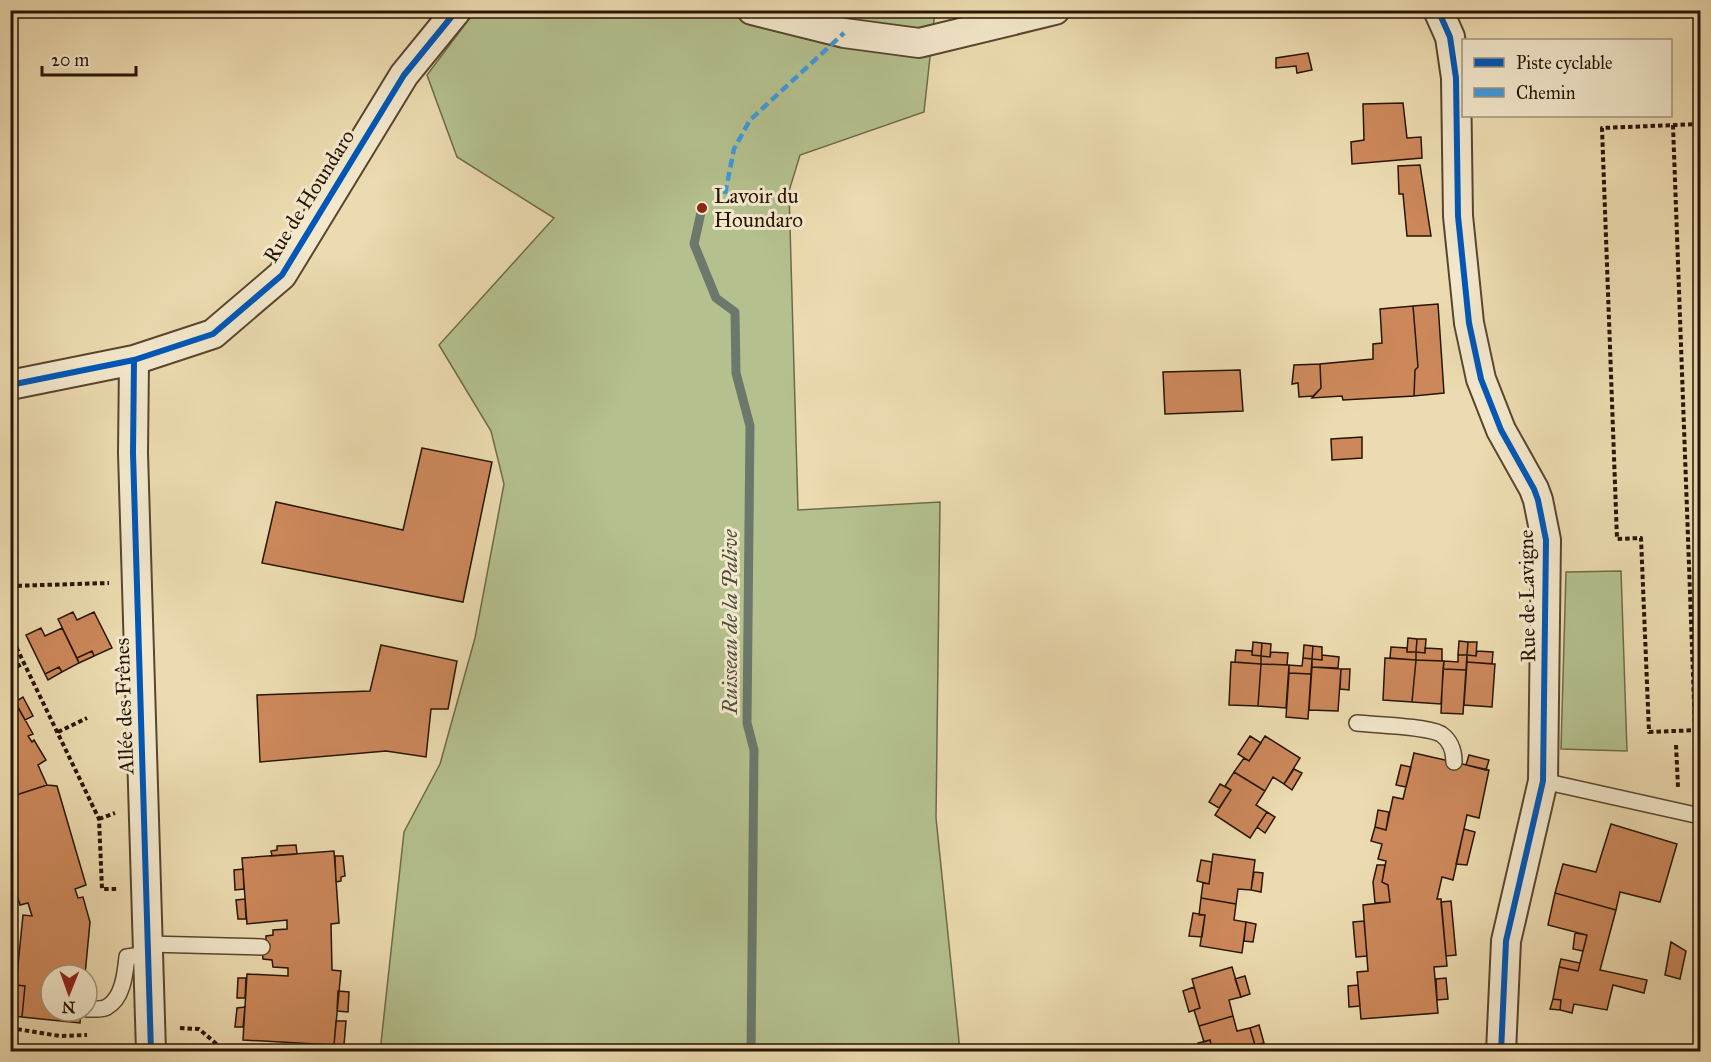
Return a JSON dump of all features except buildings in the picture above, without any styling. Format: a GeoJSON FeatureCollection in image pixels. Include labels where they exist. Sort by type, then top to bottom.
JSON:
{"type":"FeatureCollection","features":[{"type":"Feature","properties":{"kind":"street","name":"Rue de Houndaro"},"geometry":{"type":"LineString","coordinates":[[10,385],[134,360],[213,334],[282,274],[404,75],[456,10]]}},
{"type":"Feature","properties":{"kind":"street"},"geometry":{"type":"LineString","coordinates":[[752,10],[844,33],[919,43],[1055,10]]}},
{"type":"Feature","properties":{"kind":"street","name":"Rue de Lavigne"},"geometry":{"type":"LineString","coordinates":[[1438,10],[1450,37],[1456,78],[1458,216],[1469,323],[1481,379],[1501,430],[1534,489],[1546,540],[1543,781],[1506,940],[1501,1052]]}},
{"type":"Feature","properties":{"kind":"street","name":"Allée des Frênes"},"geometry":{"type":"LineString","coordinates":[[134,360],[133,444],[151,1040]]}},
{"type":"Feature","properties":{"kind":"lane"},"geometry":{"type":"LineString","coordinates":[[1357,723],[1428,730],[1440,734],[1454,751],[1454,762]]}},
{"type":"Feature","properties":{"kind":"lane"},"geometry":{"type":"LineString","coordinates":[[1543,781],[1701,816]]}},
{"type":"Feature","properties":{"kind":"lane"},"geometry":{"type":"LineString","coordinates":[[99,1008],[105,1008],[117,998],[124,977],[127,957],[148,949],[262,947]]}},
{"type":"Feature","properties":{"kind":"path"},"geometry":{"type":"LineString","coordinates":[[1673,125],[1698,730],[1649,732],[1641,538],[1617,539],[1616,527],[1602,128],[1673,125],[1701,124]]}},
{"type":"Feature","properties":{"kind":"path"},"geometry":{"type":"LineString","coordinates":[[10,586],[111,583]]}},
{"type":"Feature","properties":{"kind":"path"},"geometry":{"type":"LineString","coordinates":[[10,634],[99,819],[102,889]]}},
{"type":"Feature","properties":{"kind":"path"},"geometry":{"type":"LineString","coordinates":[[10,670],[24,663]]}},
{"type":"Feature","properties":{"kind":"path"},"geometry":{"type":"LineString","coordinates":[[58,732],[87,718]]}},
{"type":"Feature","properties":{"kind":"path"},"geometry":{"type":"LineString","coordinates":[[1676,745],[1679,812]]}},
{"type":"Feature","properties":{"kind":"path"},"geometry":{"type":"LineString","coordinates":[[151,1040],[192,1028],[199,1029],[226,1052]]}},
{"type":"Feature","properties":{"kind":"green space"},"geometry":{"type":"Polygon","coordinates":[[[475,11],[935,11],[924,112],[800,155],[789,191],[798,510],[940,502],[936,818],[960,1051],[380,1052],[404,832],[440,764],[475,638],[504,484],[491,431],[439,345],[554,218],[457,157],[427,75],[475,11]]]}},
{"type":"Feature","properties":{"kind":"green space"},"geometry":{"type":"Polygon","coordinates":[[[1621,571],[1627,751],[1561,749],[1566,572],[1621,571]]]}},
{"type":"Feature","properties":{"kind":"waterway","name":"Ruisseau de la Palive"},"geometry":{"type":"LineString","coordinates":[[702,208],[694,244],[716,298],[735,312],[736,373],[750,426],[747,723],[754,750],[751,1052]]}},
{"type":"Feature","properties":{"kind":"marked path"},"geometry":{"type":"LineString","coordinates":[[725,194],[734,149],[750,120],[844,33]]}},
{"type":"Feature","properties":{"kind":"cycle path"},"geometry":{"type":"LineString","coordinates":[[10,385],[134,360],[213,334],[282,275],[404,75],[457,10]]}},
{"type":"Feature","properties":{"kind":"cycle path"},"geometry":{"type":"LineString","coordinates":[[1438,10],[1450,37],[1456,78],[1458,216],[1469,323],[1481,379],[1501,430],[1534,489],[1546,540],[1543,781],[1506,941],[1501,1052]]}},
{"type":"Feature","properties":{"kind":"cycle path"},"geometry":{"type":"LineString","coordinates":[[134,360],[133,453],[151,1052]]}},
{"type":"Feature","properties":{"kind":"place","name":"Lavoir du Houndaro"},"geometry":{"type":"Point","coordinates":[702,208]}}]}
